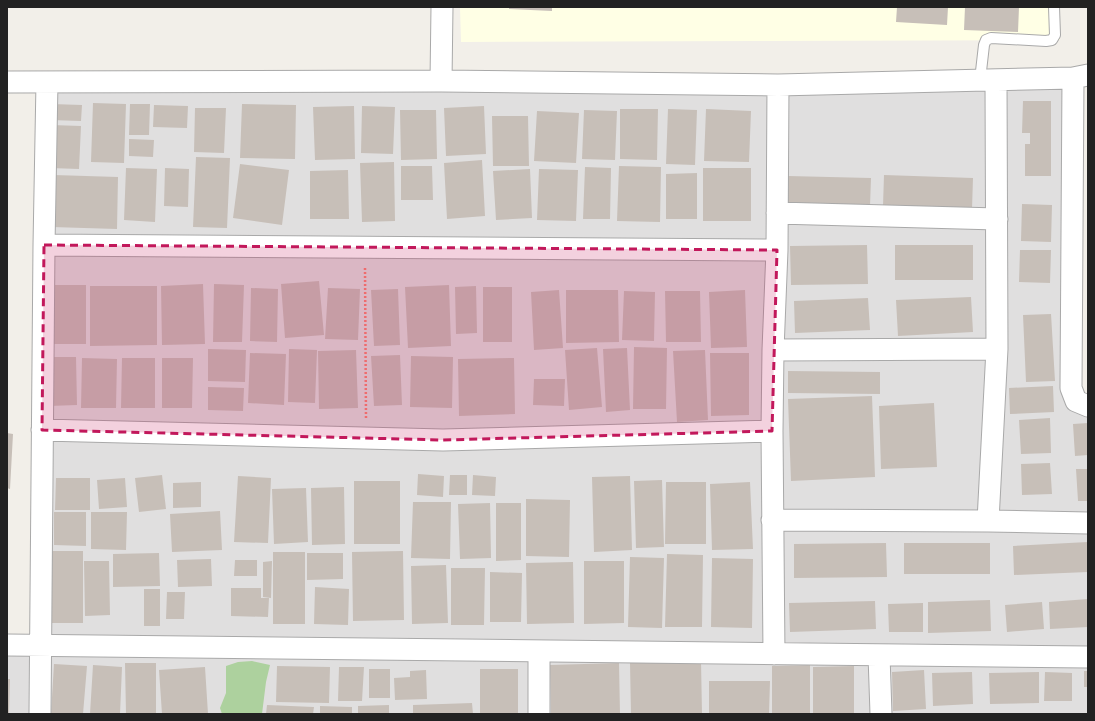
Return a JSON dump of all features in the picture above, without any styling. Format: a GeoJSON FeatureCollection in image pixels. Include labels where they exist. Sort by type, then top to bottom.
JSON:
{"type":"FeatureCollection","features":[{"type":"Feature","properties":{"kind":"street"},"geometry":{"type":"LineString","coordinates":[[441,81],[442,7]]}},
{"type":"Feature","properties":{"kind":"street"},"geometry":{"type":"LineString","coordinates":[[7,82],[441,81],[778,85],[988,80],[1080,76],[1071,388],[1076,400],[1088,406]]}},
{"type":"Feature","properties":{"kind":"street"},"geometry":{"type":"LineString","coordinates":[[988,80],[997,220],[997,349],[988,521]]}},
{"type":"Feature","properties":{"kind":"street"},"geometry":{"type":"LineString","coordinates":[[40,714],[47,82]]}},
{"type":"Feature","properties":{"kind":"street"},"geometry":{"type":"LineString","coordinates":[[774,654],[772,431],[773,350],[777,250],[778,85]]}},
{"type":"Feature","properties":{"kind":"street"},"geometry":{"type":"LineString","coordinates":[[777,213],[997,220]]}},
{"type":"Feature","properties":{"kind":"street"},"geometry":{"type":"LineString","coordinates":[[44,245],[777,250]]}},
{"type":"Feature","properties":{"kind":"street"},"geometry":{"type":"LineString","coordinates":[[773,350],[997,349]]}},
{"type":"Feature","properties":{"kind":"street"},"geometry":{"type":"LineString","coordinates":[[42,430],[443,440],[772,431]]}},
{"type":"Feature","properties":{"kind":"street"},"geometry":{"type":"LineString","coordinates":[[772,520],[1088,523]]}},
{"type":"Feature","properties":{"kind":"street"},"geometry":{"type":"LineString","coordinates":[[7,645],[1088,657]]}},
{"type":"Feature","properties":{"kind":"street"},"geometry":{"type":"LineString","coordinates":[[539,651],[539,714]]}},
{"type":"Feature","properties":{"kind":"street"},"geometry":{"type":"LineString","coordinates":[[879,655],[881,714]]}},
{"type":"Feature","properties":{"kind":"lane"},"geometry":{"type":"LineString","coordinates":[[988,80],[984,45],[986,40],[991,38],[1052,40],[1055,35],[1054,7]]}},
{"type":"Feature","properties":{"kind":"path"},"geometry":{"type":"LineString","coordinates":[[365,247],[366,438]]}},
{"type":"Feature","properties":{"kind":"highlighted area"},"geometry":{"type":"Polygon","coordinates":[[[44,245],[777,250],[772,431],[443,440],[42,430],[44,245]]]}},
{"type":"Feature","properties":{"kind":"shaded area"},"geometry":{"type":"Polygon","coordinates":[[[460,7],[1058,7],[1060,40],[461,42],[460,7]]]}},
{"type":"Feature","properties":{"kind":"shaded area"},"geometry":{"type":"Polygon","coordinates":[[[1071,79],[1068,390],[1088,409],[1088,714],[41,714],[48,83],[1071,79]]]}},
{"type":"Feature","properties":{"kind":"shaded area"},"geometry":{"type":"Polygon","coordinates":[[[7,645],[39,646],[39,714],[7,714],[7,645]]]}},
{"type":"Feature","properties":{"kind":"green space"},"geometry":{"type":"Polygon","coordinates":[[[252,661],[270,665],[266,682],[262,714],[222,714],[220,708],[226,693],[226,666],[238,662],[252,661]]]}},
{"type":"Feature","properties":{"kind":"building"},"geometry":{"type":"Polygon","coordinates":[[[509,7],[552,7],[552,11],[509,9],[509,7]]]}},
{"type":"Feature","properties":{"kind":"building"},"geometry":{"type":"Polygon","coordinates":[[[897,7],[948,7],[947,25],[896,22],[897,7]]]}},
{"type":"Feature","properties":{"kind":"building"},"geometry":{"type":"Polygon","coordinates":[[[965,7],[1019,7],[1018,32],[964,30],[965,7]]]}},
{"type":"Feature","properties":{"kind":"building"},"geometry":{"type":"Polygon","coordinates":[[[1023,101],[1051,101],[1051,176],[1025,176],[1025,144],[1030,144],[1030,133],[1022,133],[1023,101]]]}},
{"type":"Feature","properties":{"kind":"building"},"geometry":{"type":"Polygon","coordinates":[[[93,103],[126,104],[124,163],[91,162],[93,103]]]}},
{"type":"Feature","properties":{"kind":"building"},"geometry":{"type":"Polygon","coordinates":[[[51,104],[82,105],[81,121],[50,120],[51,104]]]}},
{"type":"Feature","properties":{"kind":"building"},"geometry":{"type":"Polygon","coordinates":[[[130,104],[150,104],[149,135],[129,135],[130,104]]]}},
{"type":"Feature","properties":{"kind":"building"},"geometry":{"type":"Polygon","coordinates":[[[242,104],[296,105],[295,159],[240,158],[242,104]]]}},
{"type":"Feature","properties":{"kind":"building"},"geometry":{"type":"Polygon","coordinates":[[[154,105],[188,106],[187,128],[153,127],[154,105]]]}},
{"type":"Feature","properties":{"kind":"building"},"geometry":{"type":"Polygon","coordinates":[[[354,106],[355,159],[315,160],[313,107],[354,106]]]}},
{"type":"Feature","properties":{"kind":"building"},"geometry":{"type":"Polygon","coordinates":[[[362,106],[395,107],[393,154],[361,153],[362,106]]]}},
{"type":"Feature","properties":{"kind":"building"},"geometry":{"type":"Polygon","coordinates":[[[484,106],[486,154],[446,156],[444,108],[484,106]]]}},
{"type":"Feature","properties":{"kind":"building"},"geometry":{"type":"Polygon","coordinates":[[[195,108],[226,108],[224,153],[194,152],[195,108]]]}},
{"type":"Feature","properties":{"kind":"building"},"geometry":{"type":"Polygon","coordinates":[[[620,109],[658,109],[657,160],[620,159],[620,109]]]}},
{"type":"Feature","properties":{"kind":"building"},"geometry":{"type":"Polygon","coordinates":[[[668,109],[697,110],[695,165],[666,164],[668,109]]]}},
{"type":"Feature","properties":{"kind":"building"},"geometry":{"type":"Polygon","coordinates":[[[706,109],[751,111],[749,162],[704,161],[706,109]]]}},
{"type":"Feature","properties":{"kind":"building"},"geometry":{"type":"Polygon","coordinates":[[[400,110],[436,110],[437,159],[401,160],[400,110]]]}},
{"type":"Feature","properties":{"kind":"building"},"geometry":{"type":"Polygon","coordinates":[[[584,110],[617,111],[615,160],[582,159],[584,110]]]}},
{"type":"Feature","properties":{"kind":"building"},"geometry":{"type":"Polygon","coordinates":[[[537,111],[579,113],[576,163],[534,161],[537,111]]]}},
{"type":"Feature","properties":{"kind":"building"},"geometry":{"type":"Polygon","coordinates":[[[492,116],[528,116],[529,166],[493,166],[492,116]]]}},
{"type":"Feature","properties":{"kind":"building"},"geometry":{"type":"Polygon","coordinates":[[[51,125],[81,126],[79,169],[50,168],[51,125]]]}},
{"type":"Feature","properties":{"kind":"building"},"geometry":{"type":"Polygon","coordinates":[[[129,139],[154,140],[153,157],[129,156],[129,139]]]}},
{"type":"Feature","properties":{"kind":"building"},"geometry":{"type":"Polygon","coordinates":[[[196,157],[230,158],[227,228],[193,227],[196,157]]]}},
{"type":"Feature","properties":{"kind":"building"},"geometry":{"type":"Polygon","coordinates":[[[482,160],[485,216],[447,219],[444,163],[482,160]]]}},
{"type":"Feature","properties":{"kind":"building"},"geometry":{"type":"Polygon","coordinates":[[[394,162],[395,221],[362,222],[360,163],[394,162]]]}},
{"type":"Feature","properties":{"kind":"building"},"geometry":{"type":"Polygon","coordinates":[[[240,164],[289,170],[282,225],[233,218],[240,164]]]}},
{"type":"Feature","properties":{"kind":"building"},"geometry":{"type":"Polygon","coordinates":[[[401,166],[432,166],[433,200],[401,200],[401,166]]]}},
{"type":"Feature","properties":{"kind":"building"},"geometry":{"type":"Polygon","coordinates":[[[619,166],[661,167],[660,222],[617,221],[619,166]]]}},
{"type":"Feature","properties":{"kind":"building"},"geometry":{"type":"Polygon","coordinates":[[[585,167],[611,168],[610,219],[583,219],[585,167]]]}},
{"type":"Feature","properties":{"kind":"building"},"geometry":{"type":"Polygon","coordinates":[[[126,168],[157,169],[155,222],[124,220],[126,168]]]}},
{"type":"Feature","properties":{"kind":"building"},"geometry":{"type":"Polygon","coordinates":[[[165,168],[189,169],[188,207],[164,206],[165,168]]]}},
{"type":"Feature","properties":{"kind":"building"},"geometry":{"type":"Polygon","coordinates":[[[703,168],[751,168],[751,221],[703,221],[703,168]]]}},
{"type":"Feature","properties":{"kind":"building"},"geometry":{"type":"Polygon","coordinates":[[[530,169],[532,218],[496,220],[493,171],[530,169]]]}},
{"type":"Feature","properties":{"kind":"building"},"geometry":{"type":"Polygon","coordinates":[[[539,169],[578,170],[576,221],[537,220],[539,169]]]}},
{"type":"Feature","properties":{"kind":"building"},"geometry":{"type":"Polygon","coordinates":[[[348,170],[349,219],[310,219],[310,171],[348,170]]]}},
{"type":"Feature","properties":{"kind":"building"},"geometry":{"type":"Polygon","coordinates":[[[697,173],[697,219],[666,219],[666,174],[697,173]]]}},
{"type":"Feature","properties":{"kind":"building"},"geometry":{"type":"Polygon","coordinates":[[[54,175],[118,177],[117,229],[52,227],[54,175]]]}},
{"type":"Feature","properties":{"kind":"building"},"geometry":{"type":"Polygon","coordinates":[[[884,175],[973,178],[972,209],[883,206],[884,175]]]}},
{"type":"Feature","properties":{"kind":"building"},"geometry":{"type":"Polygon","coordinates":[[[788,176],[871,178],[870,206],[787,203],[788,176]]]}},
{"type":"Feature","properties":{"kind":"building"},"geometry":{"type":"Polygon","coordinates":[[[1022,204],[1052,205],[1051,242],[1021,241],[1022,204]]]}},
{"type":"Feature","properties":{"kind":"building"},"geometry":{"type":"Polygon","coordinates":[[[867,245],[868,284],[791,285],[790,246],[867,245]]]}},
{"type":"Feature","properties":{"kind":"building"},"geometry":{"type":"Polygon","coordinates":[[[895,245],[973,245],[973,280],[895,280],[895,245]]]}},
{"type":"Feature","properties":{"kind":"building"},"geometry":{"type":"Polygon","coordinates":[[[1020,250],[1051,250],[1050,283],[1019,282],[1020,250]]]}},
{"type":"Feature","properties":{"kind":"building"},"geometry":{"type":"Polygon","coordinates":[[[319,281],[324,335],[285,338],[281,284],[319,281]]]}},
{"type":"Feature","properties":{"kind":"building"},"geometry":{"type":"Polygon","coordinates":[[[203,284],[205,344],[162,345],[161,286],[203,284]]]}},
{"type":"Feature","properties":{"kind":"building"},"geometry":{"type":"Polygon","coordinates":[[[214,284],[244,285],[242,342],[213,342],[214,284]]]}},
{"type":"Feature","properties":{"kind":"building"},"geometry":{"type":"Polygon","coordinates":[[[49,285],[86,285],[86,344],[49,344],[49,285]]]}},
{"type":"Feature","properties":{"kind":"building"},"geometry":{"type":"Polygon","coordinates":[[[449,285],[451,346],[408,348],[405,287],[449,285]]]}},
{"type":"Feature","properties":{"kind":"building"},"geometry":{"type":"Polygon","coordinates":[[[90,286],[157,286],[157,345],[90,346],[90,286]]]}},
{"type":"Feature","properties":{"kind":"building"},"geometry":{"type":"Polygon","coordinates":[[[476,286],[477,333],[456,334],[455,287],[476,286]]]}},
{"type":"Feature","properties":{"kind":"building"},"geometry":{"type":"Polygon","coordinates":[[[483,287],[512,287],[512,342],[483,342],[483,287]]]}},
{"type":"Feature","properties":{"kind":"building"},"geometry":{"type":"Polygon","coordinates":[[[251,288],[278,289],[277,342],[250,341],[251,288]]]}},
{"type":"Feature","properties":{"kind":"building"},"geometry":{"type":"Polygon","coordinates":[[[328,288],[360,289],[358,340],[325,339],[328,288]]]}},
{"type":"Feature","properties":{"kind":"building"},"geometry":{"type":"Polygon","coordinates":[[[398,289],[400,345],[374,346],[371,290],[398,289]]]}},
{"type":"Feature","properties":{"kind":"building"},"geometry":{"type":"Polygon","coordinates":[[[559,290],[563,348],[534,350],[531,292],[559,290]]]}},
{"type":"Feature","properties":{"kind":"building"},"geometry":{"type":"Polygon","coordinates":[[[566,290],[618,290],[619,342],[566,343],[566,290]]]}},
{"type":"Feature","properties":{"kind":"building"},"geometry":{"type":"Polygon","coordinates":[[[745,290],[747,347],[711,348],[709,292],[745,290]]]}},
{"type":"Feature","properties":{"kind":"building"},"geometry":{"type":"Polygon","coordinates":[[[624,291],[655,292],[654,341],[622,340],[624,291]]]}},
{"type":"Feature","properties":{"kind":"building"},"geometry":{"type":"Polygon","coordinates":[[[665,291],[700,291],[701,342],[666,342],[665,291]]]}},
{"type":"Feature","properties":{"kind":"building"},"geometry":{"type":"Polygon","coordinates":[[[971,297],[973,332],[898,336],[896,300],[971,297]]]}},
{"type":"Feature","properties":{"kind":"building"},"geometry":{"type":"Polygon","coordinates":[[[868,298],[870,330],[795,333],[794,301],[868,298]]]}},
{"type":"Feature","properties":{"kind":"building"},"geometry":{"type":"Polygon","coordinates":[[[1051,314],[1055,381],[1026,382],[1023,315],[1051,314]]]}},
{"type":"Feature","properties":{"kind":"building"},"geometry":{"type":"Polygon","coordinates":[[[634,347],[667,348],[666,409],[633,409],[634,347]]]}},
{"type":"Feature","properties":{"kind":"building"},"geometry":{"type":"Polygon","coordinates":[[[597,348],[602,407],[569,410],[565,350],[597,348]]]}},
{"type":"Feature","properties":{"kind":"building"},"geometry":{"type":"Polygon","coordinates":[[[627,348],[630,410],[606,412],[603,349],[627,348]]]}},
{"type":"Feature","properties":{"kind":"building"},"geometry":{"type":"Polygon","coordinates":[[[208,349],[246,350],[245,382],[208,381],[208,349]]]}},
{"type":"Feature","properties":{"kind":"building"},"geometry":{"type":"Polygon","coordinates":[[[289,349],[317,350],[315,403],[288,402],[289,349]]]}},
{"type":"Feature","properties":{"kind":"building"},"geometry":{"type":"Polygon","coordinates":[[[356,350],[358,408],[319,409],[318,351],[356,350]]]}},
{"type":"Feature","properties":{"kind":"building"},"geometry":{"type":"Polygon","coordinates":[[[705,350],[708,420],[677,422],[673,351],[705,350]]]}},
{"type":"Feature","properties":{"kind":"building"},"geometry":{"type":"Polygon","coordinates":[[[250,353],[286,354],[284,405],[248,403],[250,353]]]}},
{"type":"Feature","properties":{"kind":"building"},"geometry":{"type":"Polygon","coordinates":[[[710,353],[749,353],[749,415],[711,416],[710,353]]]}},
{"type":"Feature","properties":{"kind":"building"},"geometry":{"type":"Polygon","coordinates":[[[400,355],[402,405],[374,406],[371,356],[400,355]]]}},
{"type":"Feature","properties":{"kind":"building"},"geometry":{"type":"Polygon","coordinates":[[[411,356],[453,357],[452,408],[410,407],[411,356]]]}},
{"type":"Feature","properties":{"kind":"building"},"geometry":{"type":"Polygon","coordinates":[[[48,357],[76,357],[77,405],[49,406],[48,357]]]}},
{"type":"Feature","properties":{"kind":"building"},"geometry":{"type":"Polygon","coordinates":[[[82,358],[117,359],[116,408],[81,408],[82,358]]]}},
{"type":"Feature","properties":{"kind":"building"},"geometry":{"type":"Polygon","coordinates":[[[122,358],[155,358],[155,408],[121,408],[122,358]]]}},
{"type":"Feature","properties":{"kind":"building"},"geometry":{"type":"Polygon","coordinates":[[[162,358],[193,358],[192,408],[162,408],[162,358]]]}},
{"type":"Feature","properties":{"kind":"building"},"geometry":{"type":"Polygon","coordinates":[[[514,358],[515,414],[459,416],[458,359],[514,358]]]}},
{"type":"Feature","properties":{"kind":"building"},"geometry":{"type":"Polygon","coordinates":[[[788,371],[880,372],[880,394],[788,393],[788,371]]]}},
{"type":"Feature","properties":{"kind":"building"},"geometry":{"type":"Polygon","coordinates":[[[534,379],[565,379],[564,406],[533,405],[534,379]]]}},
{"type":"Feature","properties":{"kind":"building"},"geometry":{"type":"Polygon","coordinates":[[[1053,386],[1054,412],[1010,414],[1009,388],[1053,386]]]}},
{"type":"Feature","properties":{"kind":"building"},"geometry":{"type":"Polygon","coordinates":[[[208,387],[244,388],[243,411],[208,410],[208,387]]]}},
{"type":"Feature","properties":{"kind":"building"},"geometry":{"type":"Polygon","coordinates":[[[872,396],[875,477],[791,481],[788,399],[872,396]]]}},
{"type":"Feature","properties":{"kind":"building"},"geometry":{"type":"Polygon","coordinates":[[[934,403],[937,467],[881,469],[879,406],[934,403]]]}},
{"type":"Feature","properties":{"kind":"building"},"geometry":{"type":"Polygon","coordinates":[[[1050,418],[1051,453],[1021,454],[1019,420],[1050,418]]]}},
{"type":"Feature","properties":{"kind":"building"},"geometry":{"type":"Polygon","coordinates":[[[1088,423],[1088,455],[1075,456],[1073,424],[1088,423]]]}},
{"type":"Feature","properties":{"kind":"building"},"geometry":{"type":"Polygon","coordinates":[[[7,433],[13,434],[10,489],[7,488],[7,433]]]}},
{"type":"Feature","properties":{"kind":"building"},"geometry":{"type":"Polygon","coordinates":[[[1050,463],[1052,494],[1022,495],[1021,464],[1050,463]]]}},
{"type":"Feature","properties":{"kind":"building"},"geometry":{"type":"Polygon","coordinates":[[[1076,469],[1088,469],[1088,501],[1078,501],[1076,469]]]}},
{"type":"Feature","properties":{"kind":"building"},"geometry":{"type":"Polygon","coordinates":[[[418,474],[444,476],[443,497],[417,495],[418,474]]]}},
{"type":"Feature","properties":{"kind":"building"},"geometry":{"type":"Polygon","coordinates":[[[162,475],[166,509],[139,512],[135,478],[162,475]]]}},
{"type":"Feature","properties":{"kind":"building"},"geometry":{"type":"Polygon","coordinates":[[[450,475],[467,475],[467,495],[449,495],[450,475]]]}},
{"type":"Feature","properties":{"kind":"building"},"geometry":{"type":"Polygon","coordinates":[[[473,475],[496,477],[495,496],[472,495],[473,475]]]}},
{"type":"Feature","properties":{"kind":"building"},"geometry":{"type":"Polygon","coordinates":[[[238,476],[271,478],[268,543],[234,542],[238,476]]]}},
{"type":"Feature","properties":{"kind":"building"},"geometry":{"type":"Polygon","coordinates":[[[630,476],[632,550],[594,552],[592,477],[630,476]]]}},
{"type":"Feature","properties":{"kind":"building"},"geometry":{"type":"Polygon","coordinates":[[[56,478],[90,478],[90,510],[55,510],[56,478]]]}},
{"type":"Feature","properties":{"kind":"building"},"geometry":{"type":"Polygon","coordinates":[[[125,478],[127,507],[99,509],[97,480],[125,478]]]}},
{"type":"Feature","properties":{"kind":"building"},"geometry":{"type":"Polygon","coordinates":[[[662,480],[664,547],[636,548],[634,481],[662,480]]]}},
{"type":"Feature","properties":{"kind":"building"},"geometry":{"type":"Polygon","coordinates":[[[354,481],[400,481],[400,544],[354,544],[354,481]]]}},
{"type":"Feature","properties":{"kind":"building"},"geometry":{"type":"Polygon","coordinates":[[[201,482],[201,507],[173,508],[173,483],[201,482]]]}},
{"type":"Feature","properties":{"kind":"building"},"geometry":{"type":"Polygon","coordinates":[[[666,482],[706,482],[706,544],[665,544],[666,482]]]}},
{"type":"Feature","properties":{"kind":"building"},"geometry":{"type":"Polygon","coordinates":[[[750,482],[753,549],[712,550],[710,484],[750,482]]]}},
{"type":"Feature","properties":{"kind":"building"},"geometry":{"type":"Polygon","coordinates":[[[344,487],[345,544],[312,545],[311,488],[344,487]]]}},
{"type":"Feature","properties":{"kind":"building"},"geometry":{"type":"Polygon","coordinates":[[[306,488],[308,542],[274,544],[272,489],[306,488]]]}},
{"type":"Feature","properties":{"kind":"building"},"geometry":{"type":"Polygon","coordinates":[[[526,499],[570,500],[569,557],[526,556],[526,499]]]}},
{"type":"Feature","properties":{"kind":"building"},"geometry":{"type":"Polygon","coordinates":[[[413,502],[451,502],[450,559],[411,558],[413,502]]]}},
{"type":"Feature","properties":{"kind":"building"},"geometry":{"type":"Polygon","coordinates":[[[490,503],[491,558],[460,559],[458,504],[490,503]]]}},
{"type":"Feature","properties":{"kind":"building"},"geometry":{"type":"Polygon","coordinates":[[[496,503],[521,503],[521,560],[496,561],[496,503]]]}},
{"type":"Feature","properties":{"kind":"building"},"geometry":{"type":"Polygon","coordinates":[[[220,511],[222,550],[172,552],[170,514],[220,511]]]}},
{"type":"Feature","properties":{"kind":"building"},"geometry":{"type":"Polygon","coordinates":[[[54,512],[86,512],[86,546],[54,545],[54,512]]]}},
{"type":"Feature","properties":{"kind":"building"},"geometry":{"type":"Polygon","coordinates":[[[91,512],[127,512],[126,550],[91,549],[91,512]]]}},
{"type":"Feature","properties":{"kind":"building"},"geometry":{"type":"Polygon","coordinates":[[[1088,542],[1088,572],[1014,575],[1013,546],[1088,542]]]}},
{"type":"Feature","properties":{"kind":"building"},"geometry":{"type":"Polygon","coordinates":[[[886,543],[887,577],[794,578],[794,544],[886,543]]]}},
{"type":"Feature","properties":{"kind":"building"},"geometry":{"type":"Polygon","coordinates":[[[904,543],[990,543],[990,574],[904,574],[904,543]]]}},
{"type":"Feature","properties":{"kind":"building"},"geometry":{"type":"Polygon","coordinates":[[[44,551],[83,551],[83,623],[44,623],[44,551]]]}},
{"type":"Feature","properties":{"kind":"building"},"geometry":{"type":"Polygon","coordinates":[[[403,551],[404,620],[353,621],[352,552],[403,551]]]}},
{"type":"Feature","properties":{"kind":"building"},"geometry":{"type":"Polygon","coordinates":[[[273,552],[305,552],[305,624],[273,624],[273,552]]]}},
{"type":"Feature","properties":{"kind":"building"},"geometry":{"type":"Polygon","coordinates":[[[159,553],[160,586],[113,587],[113,554],[159,553]]]}},
{"type":"Feature","properties":{"kind":"building"},"geometry":{"type":"Polygon","coordinates":[[[307,553],[343,553],[343,579],[307,580],[307,553]]]}},
{"type":"Feature","properties":{"kind":"building"},"geometry":{"type":"Polygon","coordinates":[[[667,554],[703,555],[702,627],[665,627],[667,554]]]}},
{"type":"Feature","properties":{"kind":"building"},"geometry":{"type":"Polygon","coordinates":[[[630,557],[664,558],[662,628],[628,627],[630,557]]]}},
{"type":"Feature","properties":{"kind":"building"},"geometry":{"type":"Polygon","coordinates":[[[712,558],[753,559],[752,628],[711,627],[712,558]]]}},
{"type":"Feature","properties":{"kind":"building"},"geometry":{"type":"Polygon","coordinates":[[[211,559],[212,586],[178,587],[177,560],[211,559]]]}},
{"type":"Feature","properties":{"kind":"building"},"geometry":{"type":"Polygon","coordinates":[[[235,560],[257,560],[257,576],[234,576],[235,560]]]}},
{"type":"Feature","properties":{"kind":"building"},"geometry":{"type":"Polygon","coordinates":[[[84,561],[109,561],[110,615],[85,616],[84,561]]]}},
{"type":"Feature","properties":{"kind":"building"},"geometry":{"type":"Polygon","coordinates":[[[272,561],[271,598],[263,597],[263,562],[272,561]]]}},
{"type":"Feature","properties":{"kind":"building"},"geometry":{"type":"Polygon","coordinates":[[[584,561],[624,561],[624,623],[584,624],[584,561]]]}},
{"type":"Feature","properties":{"kind":"building"},"geometry":{"type":"Polygon","coordinates":[[[573,562],[574,623],[527,624],[526,563],[573,562]]]}},
{"type":"Feature","properties":{"kind":"building"},"geometry":{"type":"Polygon","coordinates":[[[446,565],[448,623],[412,624],[411,566],[446,565]]]}},
{"type":"Feature","properties":{"kind":"building"},"geometry":{"type":"Polygon","coordinates":[[[451,568],[485,568],[484,625],[451,625],[451,568]]]}},
{"type":"Feature","properties":{"kind":"building"},"geometry":{"type":"Polygon","coordinates":[[[490,572],[522,573],[521,622],[490,622],[490,572]]]}},
{"type":"Feature","properties":{"kind":"building"},"geometry":{"type":"Polygon","coordinates":[[[315,587],[349,589],[348,625],[314,624],[315,587]]]}},
{"type":"Feature","properties":{"kind":"building"},"geometry":{"type":"Polygon","coordinates":[[[231,588],[261,588],[261,598],[269,598],[268,617],[231,616],[231,588]]]}},
{"type":"Feature","properties":{"kind":"building"},"geometry":{"type":"Polygon","coordinates":[[[144,589],[160,589],[160,626],[144,626],[144,589]]]}},
{"type":"Feature","properties":{"kind":"building"},"geometry":{"type":"Polygon","coordinates":[[[167,592],[185,592],[184,619],[166,619],[167,592]]]}},
{"type":"Feature","properties":{"kind":"building"},"geometry":{"type":"Polygon","coordinates":[[[1088,599],[1088,627],[1050,629],[1049,602],[1088,599]]]}},
{"type":"Feature","properties":{"kind":"building"},"geometry":{"type":"Polygon","coordinates":[[[990,600],[991,631],[928,633],[928,602],[990,600]]]}},
{"type":"Feature","properties":{"kind":"building"},"geometry":{"type":"Polygon","coordinates":[[[875,601],[876,629],[790,632],[789,603],[875,601]]]}},
{"type":"Feature","properties":{"kind":"building"},"geometry":{"type":"Polygon","coordinates":[[[1042,602],[1044,629],[1007,632],[1005,605],[1042,602]]]}},
{"type":"Feature","properties":{"kind":"building"},"geometry":{"type":"Polygon","coordinates":[[[923,603],[923,632],[889,632],[888,604],[923,603]]]}},
{"type":"Feature","properties":{"kind":"building"},"geometry":{"type":"Polygon","coordinates":[[[701,661],[702,714],[631,714],[630,663],[701,661]]]}},
{"type":"Feature","properties":{"kind":"building"},"geometry":{"type":"Polygon","coordinates":[[[125,663],[156,663],[156,714],[126,714],[125,663]]]}},
{"type":"Feature","properties":{"kind":"building"},"geometry":{"type":"Polygon","coordinates":[[[619,663],[620,714],[551,714],[550,665],[619,663]]]}},
{"type":"Feature","properties":{"kind":"building"},"geometry":{"type":"Polygon","coordinates":[[[54,664],[87,666],[83,714],[51,714],[54,664]]]}},
{"type":"Feature","properties":{"kind":"building"},"geometry":{"type":"Polygon","coordinates":[[[93,665],[122,667],[120,714],[90,714],[93,665]]]}},
{"type":"Feature","properties":{"kind":"building"},"geometry":{"type":"Polygon","coordinates":[[[810,665],[810,714],[772,714],[772,666],[810,665]]]}},
{"type":"Feature","properties":{"kind":"building"},"geometry":{"type":"Polygon","coordinates":[[[277,666],[330,667],[329,703],[276,702],[277,666]]]}},
{"type":"Feature","properties":{"kind":"building"},"geometry":{"type":"Polygon","coordinates":[[[854,666],[854,714],[813,714],[813,667],[854,666]]]}},
{"type":"Feature","properties":{"kind":"building"},"geometry":{"type":"Polygon","coordinates":[[[205,667],[208,714],[162,714],[159,670],[205,667]]]}},
{"type":"Feature","properties":{"kind":"building"},"geometry":{"type":"Polygon","coordinates":[[[339,667],[364,667],[362,701],[338,701],[339,667]]]}},
{"type":"Feature","properties":{"kind":"building"},"geometry":{"type":"Polygon","coordinates":[[[369,669],[390,669],[390,698],[369,698],[369,669]]]}},
{"type":"Feature","properties":{"kind":"building"},"geometry":{"type":"Polygon","coordinates":[[[480,669],[518,669],[518,714],[480,714],[480,669]]]}},
{"type":"Feature","properties":{"kind":"building"},"geometry":{"type":"Polygon","coordinates":[[[426,670],[427,699],[395,700],[394,678],[410,677],[410,671],[426,670]]]}},
{"type":"Feature","properties":{"kind":"building"},"geometry":{"type":"Polygon","coordinates":[[[924,670],[926,709],[893,711],[892,672],[924,670]]]}},
{"type":"Feature","properties":{"kind":"building"},"geometry":{"type":"Polygon","coordinates":[[[1084,671],[1088,671],[1088,687],[1084,687],[1084,671]]]}},
{"type":"Feature","properties":{"kind":"building"},"geometry":{"type":"Polygon","coordinates":[[[972,672],[973,704],[933,706],[932,673],[972,672]]]}},
{"type":"Feature","properties":{"kind":"building"},"geometry":{"type":"Polygon","coordinates":[[[1039,672],[1039,703],[990,704],[989,673],[1039,672]]]}},
{"type":"Feature","properties":{"kind":"building"},"geometry":{"type":"Polygon","coordinates":[[[1045,672],[1072,673],[1072,701],[1044,701],[1045,672]]]}},
{"type":"Feature","properties":{"kind":"building"},"geometry":{"type":"Polygon","coordinates":[[[7,679],[10,679],[9,714],[7,714],[7,679]]]}},
{"type":"Feature","properties":{"kind":"building"},"geometry":{"type":"Polygon","coordinates":[[[709,681],[770,681],[769,714],[709,714],[709,681]]]}},
{"type":"Feature","properties":{"kind":"building"},"geometry":{"type":"Polygon","coordinates":[[[472,703],[473,714],[413,714],[413,705],[472,703]]]}},
{"type":"Feature","properties":{"kind":"building"},"geometry":{"type":"Polygon","coordinates":[[[267,705],[314,707],[313,714],[266,714],[267,705]]]}},
{"type":"Feature","properties":{"kind":"building"},"geometry":{"type":"Polygon","coordinates":[[[389,705],[389,714],[358,714],[358,706],[389,705]]]}},
{"type":"Feature","properties":{"kind":"building"},"geometry":{"type":"Polygon","coordinates":[[[320,706],[352,707],[352,714],[320,714],[320,706]]]}}]}
